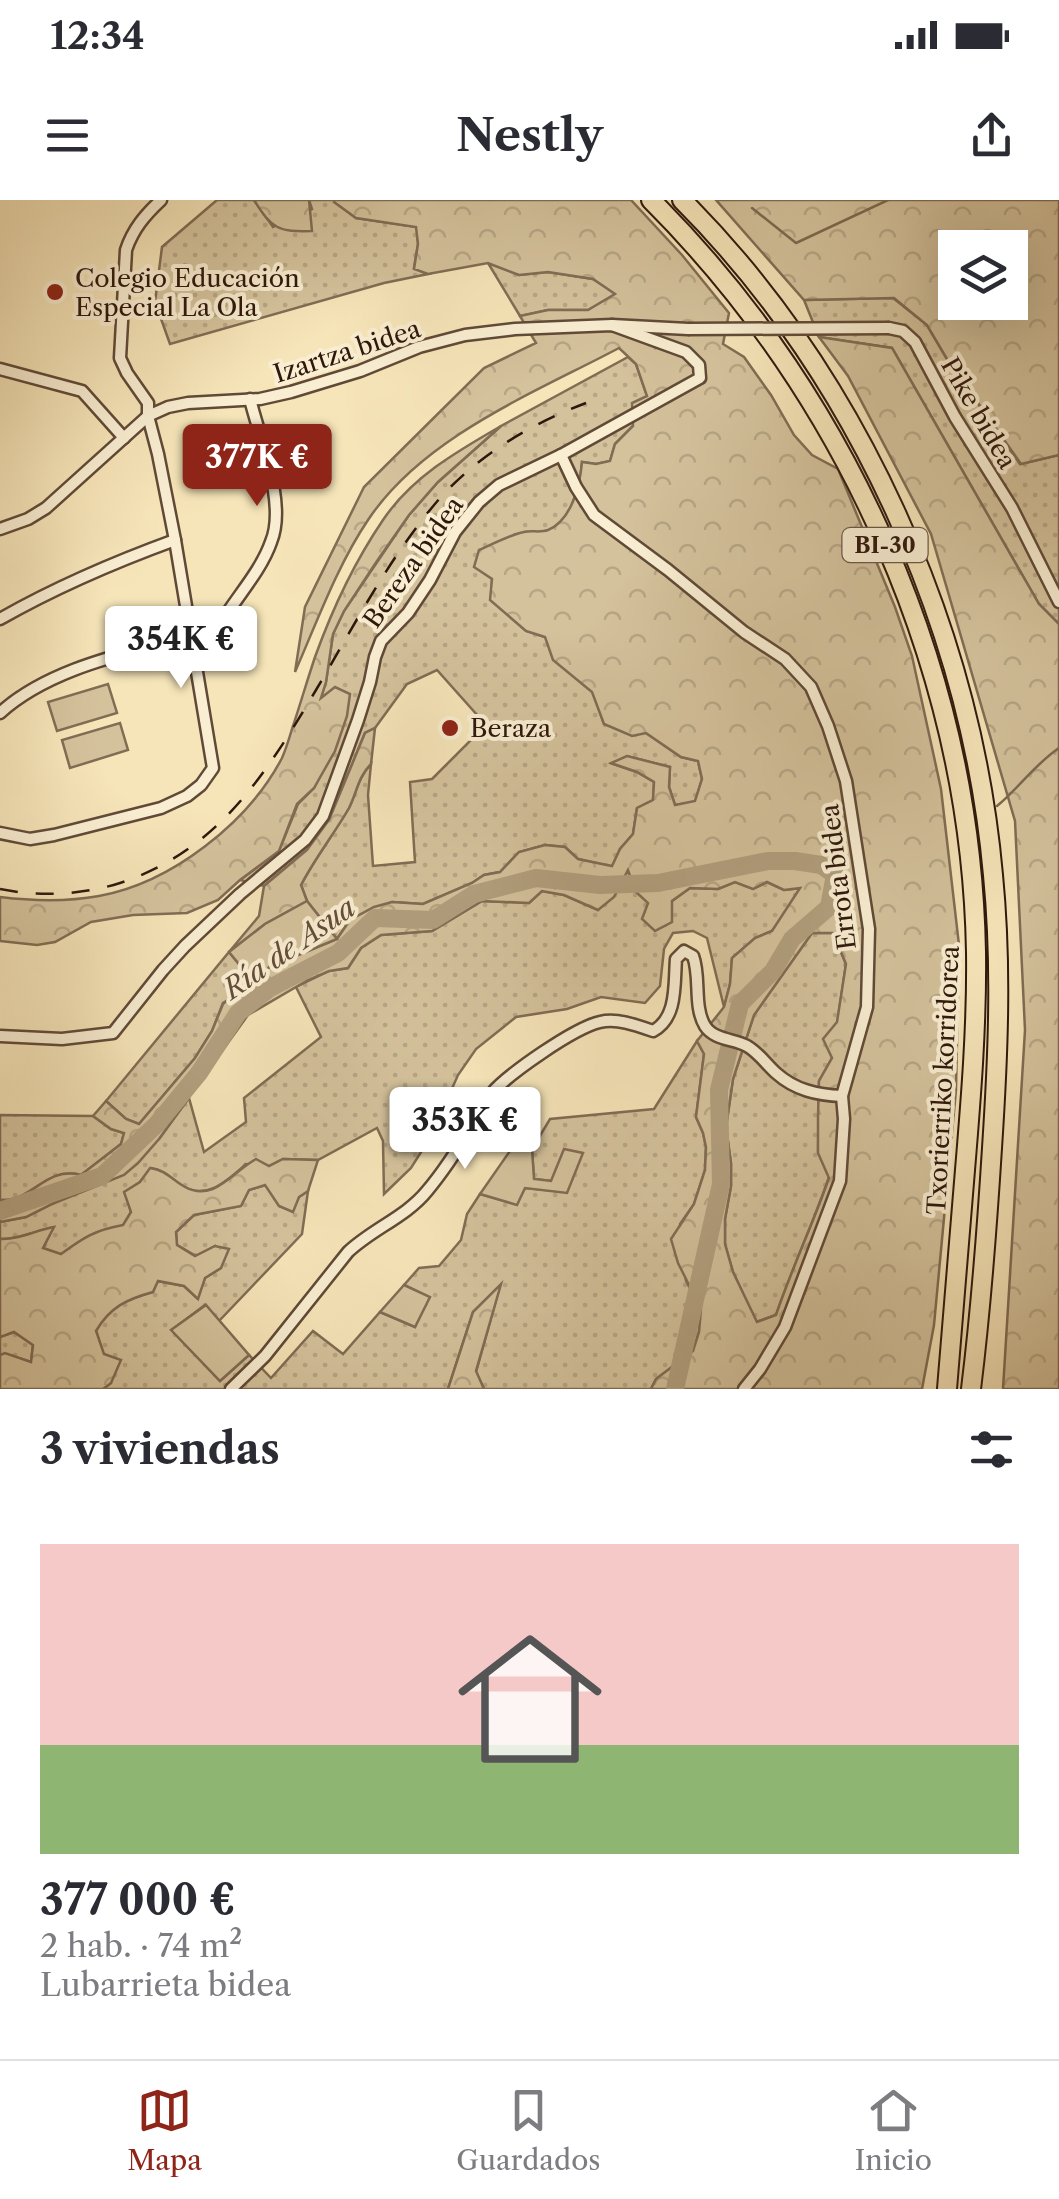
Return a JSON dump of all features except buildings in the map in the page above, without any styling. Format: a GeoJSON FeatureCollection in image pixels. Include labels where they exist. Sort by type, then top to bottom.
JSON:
{"type":"FeatureCollection","features":[{"type":"Feature","properties":{"kind":"highway","name":"Txorierriko korridorea"},"geometry":{"type":"LineString","coordinates":[[650,200],[697,248],[751,314],[835,442],[900,579],[942,711],[966,835],[976,951],[975,1047],[947,1389]]}},
{"type":"Feature","properties":{"kind":"highway","name":"Txorierriko korridorea"},"geometry":{"type":"LineString","coordinates":[[682,200],[785,323],[829,389],[879,478],[920,571],[954,669],[974,748],[991,852],[998,950],[997,1072],[975,1389]]}},
{"type":"Feature","properties":{"kind":"highway"},"geometry":{"type":"LineString","coordinates":[[938,1389],[950,1358]]}},
{"type":"Feature","properties":{"kind":"street"},"geometry":{"type":"LineString","coordinates":[[0,834],[30,838],[54,835],[160,808],[201,785],[213,768],[148,403],[120,358],[126,250],[138,224],[161,200]]}},
{"type":"Feature","properties":{"kind":"street","name":"Izartza bidea"},"geometry":{"type":"LineString","coordinates":[[0,529],[46,508],[148,416],[168,407],[260,399],[332,381],[419,347],[465,335],[612,324],[688,329]]}},
{"type":"Feature","properties":{"kind":"street","name":"Bereza bidea"},"geometry":{"type":"LineString","coordinates":[[0,1036],[62,1039],[113,1033],[185,946],[305,840],[323,816],[382,642],[408,613],[455,532],[479,502],[500,486],[700,378],[699,365],[686,352],[612,324]]}},
{"type":"Feature","properties":{"kind":"street","name":"Pike bidea"},"geometry":{"type":"LineString","coordinates":[[688,329],[903,331],[915,342],[955,417],[1012,508],[1059,602]]}},
{"type":"Feature","properties":{"kind":"street"},"geometry":{"type":"LineString","coordinates":[[0,369],[82,391],[124,438]]}},
{"type":"Feature","properties":{"kind":"street"},"geometry":{"type":"LineString","coordinates":[[226,614],[270,548],[276,529],[275,491],[250,400]]}},
{"type":"Feature","properties":{"kind":"street","name":"Errota bidea"},"geometry":{"type":"LineString","coordinates":[[560,455],[594,515],[744,632],[785,659],[811,687],[846,781],[869,929],[868,1006],[842,1096],[840,1182],[784,1327],[744,1389]]}},
{"type":"Feature","properties":{"kind":"street"},"geometry":{"type":"LineString","coordinates":[[0,619],[99,568],[174,540]]}},
{"type":"Feature","properties":{"kind":"street"},"geometry":{"type":"LineString","coordinates":[[0,713],[34,687],[190,635]]}},
{"type":"Feature","properties":{"kind":"street"},"geometry":{"type":"LineString","coordinates":[[232,1389],[265,1356],[348,1252],[425,1194],[494,1090],[584,1028],[616,1021],[652,1031],[661,1026],[673,1004],[676,959],[684,951],[693,956],[697,966],[700,1011],[706,1028],[716,1036],[749,1047],[797,1088],[818,1095],[842,1096]]}},
{"type":"Feature","properties":{"kind":"green space"},"geometry":{"type":"Polygon","coordinates":[[[217,200],[254,200],[273,227],[312,209],[309,200],[335,200],[356,218],[417,227],[414,268],[428,274],[170,344],[155,302],[162,247],[217,200]]]}},
{"type":"Feature","properties":{"kind":"green space"},"geometry":{"type":"Polygon","coordinates":[[[254,200],[309,200],[312,231],[277,227],[254,200]]]}},
{"type":"Feature","properties":{"kind":"green space"},"geometry":{"type":"Polygon","coordinates":[[[631,200],[729,313],[723,344],[744,357],[794,435],[812,455],[838,469],[912,656],[941,789],[959,945],[956,1090],[934,1325],[922,1389],[651,1389],[656,1379],[693,1351],[699,1332],[701,1309],[678,1263],[671,1239],[694,1204],[705,1170],[706,1147],[696,1117],[704,1054],[697,1041],[724,1007],[732,958],[755,938],[772,931],[800,888],[784,890],[767,882],[753,889],[735,882],[718,889],[690,888],[672,901],[672,922],[655,931],[642,919],[648,903],[635,891],[628,870],[614,897],[598,910],[564,895],[542,891],[529,903],[482,901],[432,931],[381,935],[361,948],[348,968],[308,980],[248,1015],[159,1139],[124,1175],[26,1217],[0,1222],[0,1200],[22,1196],[58,1175],[81,1175],[121,1144],[124,1133],[93,1116],[106,1101],[126,1119],[139,1124],[195,1058],[223,1004],[242,987],[257,986],[269,967],[337,939],[350,920],[374,907],[392,902],[423,904],[484,875],[500,872],[519,852],[545,845],[565,847],[578,859],[612,866],[633,834],[637,808],[653,800],[654,782],[611,763],[627,756],[670,767],[669,787],[675,805],[695,801],[702,779],[698,761],[681,757],[646,733],[632,736],[604,724],[592,692],[553,660],[545,637],[526,631],[490,600],[492,579],[474,567],[479,550],[518,533],[545,531],[556,525],[573,501],[582,462],[610,461],[615,444],[633,426],[632,403],[647,396],[636,364],[619,348],[482,420],[418,464],[391,491],[347,556],[295,672],[305,607],[364,487],[484,368],[536,343],[520,316],[548,310],[588,310],[615,294],[593,279],[548,272],[519,275],[488,263],[428,274],[414,269],[416,227],[356,218],[334,202],[631,200]],[[812,933],[754,1015],[733,1079],[726,1127],[731,1186],[725,1244],[733,1272],[757,1322],[776,1315],[829,1178],[818,1153],[819,1081],[832,1058],[823,1039],[837,1022],[846,964],[833,933],[812,933]]]}},
{"type":"Feature","properties":{"kind":"green space"},"geometry":{"type":"Polygon","coordinates":[[[716,200],[1059,200],[1059,455],[1021,464],[927,325],[894,298],[804,300],[716,200]]]}},
{"type":"Feature","properties":{"kind":"green space"},"geometry":{"type":"Polygon","coordinates":[[[488,263],[519,275],[548,272],[593,279],[616,294],[588,310],[548,310],[520,316],[488,263]]]}},
{"type":"Feature","properties":{"kind":"green space"},"geometry":{"type":"Polygon","coordinates":[[[893,298],[927,325],[1020,464],[1059,455],[1059,624],[1039,604],[892,348],[819,337],[804,300],[893,298]]]}},
{"type":"Feature","properties":{"kind":"green space"},"geometry":{"type":"Polygon","coordinates":[[[819,337],[892,348],[1039,604],[1059,624],[1059,1389],[1003,1389],[1025,1030],[1015,821],[931,534],[848,376],[819,337]]]}},
{"type":"Feature","properties":{"kind":"green space"},"geometry":{"type":"Polygon","coordinates":[[[628,357],[636,364],[647,396],[633,426],[615,444],[610,461],[582,462],[576,494],[560,522],[542,532],[524,532],[492,579],[491,600],[526,631],[545,637],[593,692],[604,724],[646,733],[681,757],[698,761],[702,779],[695,802],[675,805],[669,787],[670,767],[627,756],[613,764],[654,782],[653,800],[637,808],[633,834],[612,867],[578,859],[565,847],[545,845],[519,852],[500,872],[484,875],[423,904],[392,902],[350,920],[337,939],[307,901],[301,885],[349,808],[360,779],[371,764],[368,795],[373,866],[415,862],[410,782],[432,779],[486,725],[437,670],[407,684],[375,728],[365,733],[329,820],[307,850],[264,886],[240,880],[279,851],[298,804],[314,788],[322,772],[320,700],[333,634],[344,611],[409,515],[438,482],[501,426],[628,357]]]}},
{"type":"Feature","properties":{"kind":"green space"},"geometry":{"type":"Polygon","coordinates":[[[501,426],[438,482],[409,515],[344,611],[333,634],[321,698],[335,687],[350,694],[347,716],[335,751],[314,788],[297,804],[279,851],[218,900],[187,913],[133,915],[91,922],[55,942],[37,945],[0,941],[0,897],[74,899],[126,889],[180,864],[228,827],[282,758],[329,622],[383,520],[421,478],[501,426]]]}},
{"type":"Feature","properties":{"kind":"green space"},"geometry":{"type":"Polygon","coordinates":[[[108,684],[117,713],[57,731],[48,702],[108,684]]]}},
{"type":"Feature","properties":{"kind":"green space"},"geometry":{"type":"Polygon","coordinates":[[[120,723],[128,750],[70,768],[62,740],[120,723]]]}},
{"type":"Feature","properties":{"kind":"green space"},"geometry":{"type":"Polygon","coordinates":[[[375,728],[371,764],[301,885],[307,901],[265,924],[229,952],[259,916],[264,886],[307,850],[329,820],[365,733],[375,728]]]}},
{"type":"Feature","properties":{"kind":"green space"},"geometry":{"type":"Polygon","coordinates":[[[628,868],[672,901],[690,888],[718,889],[735,882],[753,889],[767,882],[784,890],[802,888],[772,931],[755,938],[732,958],[724,1007],[707,938],[693,931],[673,933],[664,949],[660,986],[645,1003],[601,997],[567,1009],[516,1017],[476,1049],[458,1075],[430,1138],[411,1168],[384,1194],[383,1141],[377,1128],[318,1160],[283,1159],[269,1166],[246,1164],[206,1191],[188,1189],[151,1168],[125,1192],[131,1212],[123,1226],[90,1236],[61,1255],[43,1248],[53,1228],[0,1239],[0,1222],[26,1217],[52,1204],[159,1139],[189,1098],[204,1152],[246,1122],[244,1098],[321,1037],[296,987],[329,971],[348,968],[361,948],[381,935],[432,931],[482,901],[529,903],[542,891],[564,895],[598,910],[628,868]]]}},
{"type":"Feature","properties":{"kind":"green space"},"geometry":{"type":"Polygon","coordinates":[[[307,901],[337,939],[269,967],[257,986],[229,952],[265,924],[307,901]]]}},
{"type":"Feature","properties":{"kind":"green space"},"geometry":{"type":"Polygon","coordinates":[[[812,933],[833,933],[846,964],[832,1058],[819,1081],[818,1152],[829,1177],[776,1315],[756,1322],[725,1244],[731,1186],[726,1127],[733,1079],[754,1015],[812,933]]]}},
{"type":"Feature","properties":{"kind":"green space"},"geometry":{"type":"Polygon","coordinates":[[[229,952],[257,986],[223,1003],[195,1058],[139,1124],[126,1119],[106,1101],[229,952]]]}},
{"type":"Feature","properties":{"kind":"green space"},"geometry":{"type":"Polygon","coordinates":[[[697,1041],[704,1054],[696,1117],[706,1147],[705,1170],[694,1204],[680,1224],[686,1281],[701,1309],[699,1332],[693,1351],[656,1379],[651,1389],[484,1389],[476,1372],[500,1286],[473,1312],[448,1389],[103,1389],[111,1383],[96,1330],[101,1322],[120,1305],[153,1292],[157,1281],[184,1286],[197,1298],[205,1278],[221,1268],[215,1246],[196,1256],[177,1245],[176,1232],[194,1215],[241,1206],[249,1190],[266,1185],[279,1206],[292,1211],[299,1197],[308,1191],[302,1234],[219,1321],[205,1305],[172,1330],[220,1381],[249,1355],[271,1378],[313,1331],[343,1354],[380,1312],[415,1327],[429,1297],[404,1285],[419,1268],[439,1266],[461,1240],[467,1214],[480,1194],[516,1204],[525,1188],[567,1192],[582,1153],[552,1181],[534,1179],[532,1149],[550,1119],[654,1109],[697,1041]]]}},
{"type":"Feature","properties":{"kind":"green space"},"geometry":{"type":"Polygon","coordinates":[[[0,1115],[93,1116],[124,1133],[121,1144],[81,1175],[58,1175],[22,1196],[0,1200],[0,1115]]]}},
{"type":"Feature","properties":{"kind":"green space"},"geometry":{"type":"Polygon","coordinates":[[[512,1148],[532,1149],[534,1179],[551,1181],[564,1149],[583,1153],[567,1193],[525,1188],[517,1205],[480,1194],[512,1148]]]}},
{"type":"Feature","properties":{"kind":"green space"},"geometry":{"type":"Polygon","coordinates":[[[256,1159],[269,1166],[283,1159],[318,1160],[308,1191],[299,1197],[293,1212],[279,1206],[265,1185],[249,1190],[241,1206],[194,1215],[176,1232],[177,1245],[195,1256],[215,1246],[229,1249],[221,1268],[205,1278],[198,1299],[184,1286],[158,1281],[153,1292],[127,1301],[107,1316],[96,1331],[104,1354],[121,1360],[111,1383],[103,1389],[0,1389],[0,1355],[5,1353],[31,1362],[33,1345],[14,1332],[0,1337],[0,1239],[54,1227],[43,1248],[61,1254],[90,1235],[123,1225],[131,1212],[124,1192],[140,1182],[150,1168],[185,1187],[205,1191],[256,1159]]]}},
{"type":"Feature","properties":{"kind":"green space"},"geometry":{"type":"Polygon","coordinates":[[[501,1284],[476,1371],[484,1389],[448,1389],[473,1312],[501,1284]]]}},
{"type":"Feature","properties":{"kind":"green space"},"geometry":{"type":"Polygon","coordinates":[[[404,1285],[430,1297],[415,1327],[380,1312],[404,1285]]]}},
{"type":"Feature","properties":{"kind":"green space"},"geometry":{"type":"Polygon","coordinates":[[[206,1305],[249,1355],[220,1381],[171,1330],[206,1305]]]}},
{"type":"Feature","properties":{"kind":"green space"},"geometry":{"type":"Polygon","coordinates":[[[14,1332],[33,1345],[31,1362],[0,1355],[0,1337],[14,1332]]]}},
{"type":"Feature","properties":{"kind":"waterway"},"geometry":{"type":"LineString","coordinates":[[752,208],[796,243],[888,200]]}},
{"type":"Feature","properties":{"kind":"waterway"},"geometry":{"type":"LineString","coordinates":[[997,806],[1059,748]]}},
{"type":"Feature","properties":{"kind":"waterway","name":"Ría de Asua"},"geometry":{"type":"LineString","coordinates":[[0,1211],[102,1176],[157,1124],[199,1073],[238,1013],[270,988],[338,953],[375,918],[433,920],[474,894],[536,878],[600,885],[658,883],[768,861],[821,865],[835,875],[829,907],[792,939],[773,971],[740,1004],[719,1090],[721,1184],[675,1389]]}},
{"type":"Feature","properties":{"kind":"railway"},"geometry":{"type":"LineString","coordinates":[[0,889],[60,894],[106,887],[155,869],[212,830],[258,780],[278,751],[389,567],[440,498],[507,442],[586,403]]}},
{"type":"Feature","properties":{"kind":"place","name":"Colegio Educación Especial La Ola"},"geometry":{"type":"Point","coordinates":[55,292]}},
{"type":"Feature","properties":{"kind":"place","name":"Beraza"},"geometry":{"type":"Point","coordinates":[450,728]}}]}
